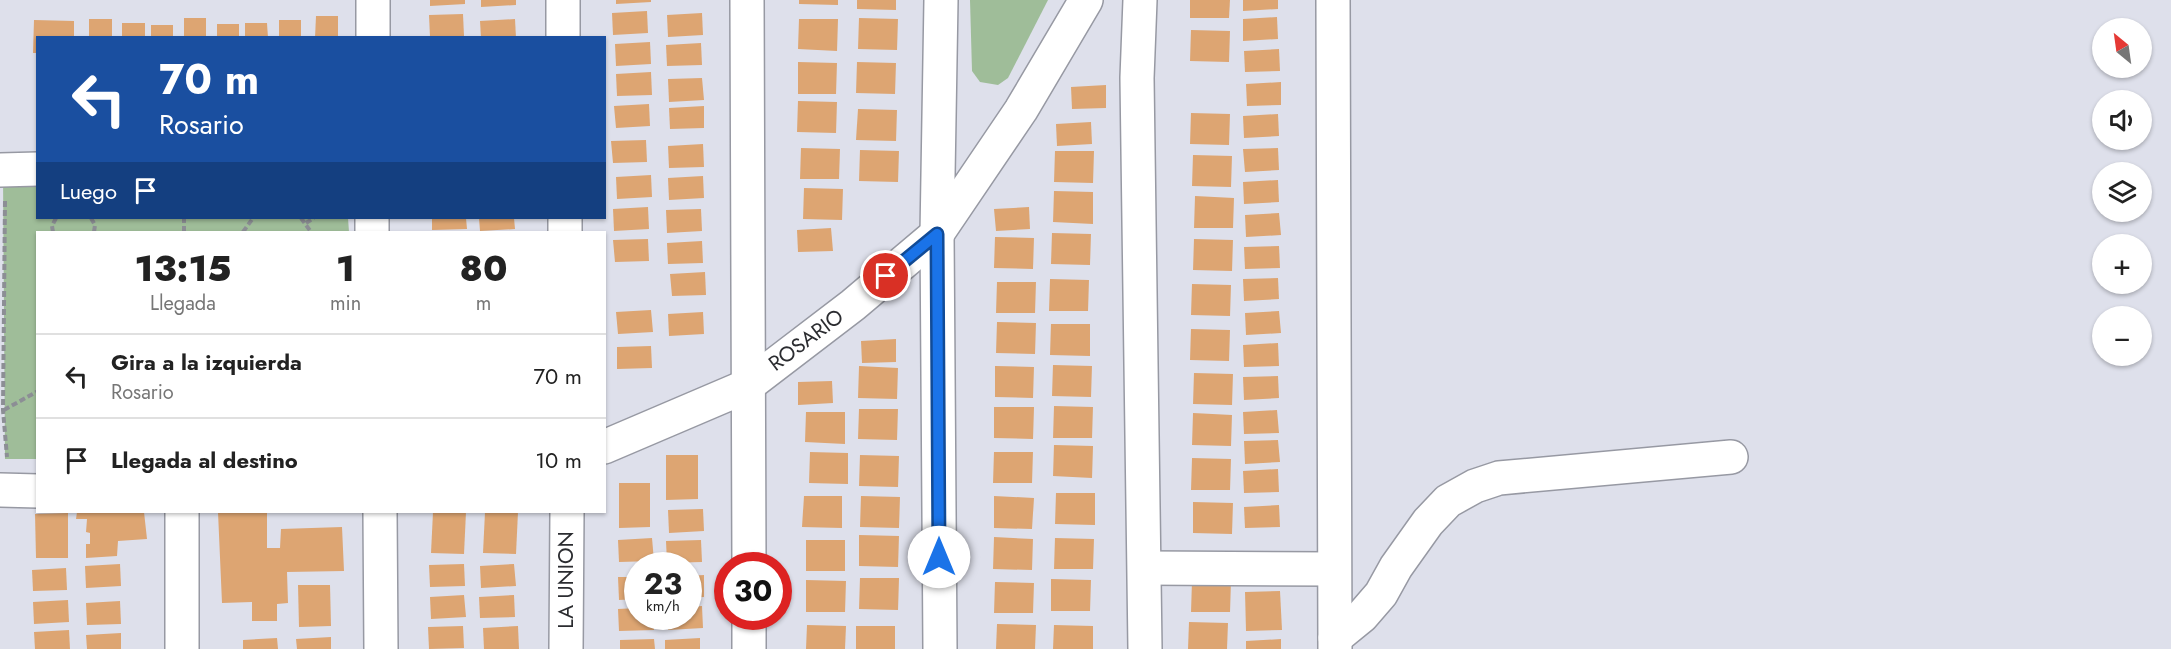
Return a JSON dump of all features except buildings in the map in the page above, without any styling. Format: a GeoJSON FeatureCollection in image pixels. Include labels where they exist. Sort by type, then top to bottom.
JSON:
{"type":"FeatureCollection","features":[{"type":"Feature","properties":{"kind":"street"},"geometry":{"type":"LineString","coordinates":[[373,0],[373,36]]}},
{"type":"Feature","properties":{"kind":"street"},"geometry":{"type":"LineString","coordinates":[[563,0],[563,36]]}},
{"type":"Feature","properties":{"kind":"street"},"geometry":{"type":"LineString","coordinates":[[747,0],[749,552]]}},
{"type":"Feature","properties":{"kind":"street"},"geometry":{"type":"LineString","coordinates":[[940,649],[937,234],[941,0]]}},
{"type":"Feature","properties":{"kind":"street","name":"ROSARIO"},"geometry":{"type":"LineString","coordinates":[[606,446],[747,386],[853,305],[937,234],[1021,110],[1086,0]]}},
{"type":"Feature","properties":{"kind":"street"},"geometry":{"type":"LineString","coordinates":[[1140,0],[1137,78],[1145,649]]}},
{"type":"Feature","properties":{"kind":"street"},"geometry":{"type":"LineString","coordinates":[[1333,0],[1335,643]]}},
{"type":"Feature","properties":{"kind":"street"},"geometry":{"type":"LineString","coordinates":[[3,182],[36,170]]}},
{"type":"Feature","properties":{"kind":"street"},"geometry":{"type":"LineString","coordinates":[[1335,643],[1381,594],[1396,567],[1428,522],[1448,501],[1475,486],[1499,478],[1731,457]]}},
{"type":"Feature","properties":{"kind":"street"},"geometry":{"type":"LineString","coordinates":[[0,490],[36,491]]}},
{"type":"Feature","properties":{"kind":"street"},"geometry":{"type":"LineString","coordinates":[[182,513],[182,649]]}},
{"type":"Feature","properties":{"kind":"street"},"geometry":{"type":"LineString","coordinates":[[380,513],[381,649]]}},
{"type":"Feature","properties":{"kind":"street","name":"LA UNION"},"geometry":{"type":"LineString","coordinates":[[566,649],[567,513]]}},
{"type":"Feature","properties":{"kind":"street"},"geometry":{"type":"LineString","coordinates":[[1145,568],[1334,569]]}},
{"type":"Feature","properties":{"kind":"street"},"geometry":{"type":"LineString","coordinates":[[749,630],[749,649]]}},
{"type":"Feature","properties":{"kind":"path"},"geometry":{"type":"LineString","coordinates":[[3,182],[3,410],[6,456]]}},
{"type":"Feature","properties":{"kind":"path"},"geometry":{"type":"LineString","coordinates":[[302,219],[310,231]]}},
{"type":"Feature","properties":{"kind":"path"},"geometry":{"type":"LineString","coordinates":[[306,223],[312,219]]}},
{"type":"Feature","properties":{"kind":"path"},"geometry":{"type":"LineString","coordinates":[[3,410],[36,392]]}},
{"type":"Feature","properties":{"kind":"green space"},"geometry":{"type":"Polygon","coordinates":[[[970,0],[1048,0],[1008,78],[998,85],[980,82],[972,71],[970,0]]]}},
{"type":"Feature","properties":{"kind":"green space"},"geometry":{"type":"Polygon","coordinates":[[[3,174],[36,174],[36,219],[348,219],[349,231],[36,231],[36,459],[5,459],[3,174]]]}},
{"type":"Feature","properties":{"kind":"route"},"geometry":{"type":"LineString","coordinates":[[886,276],[937,234],[939,557]]}}]}
